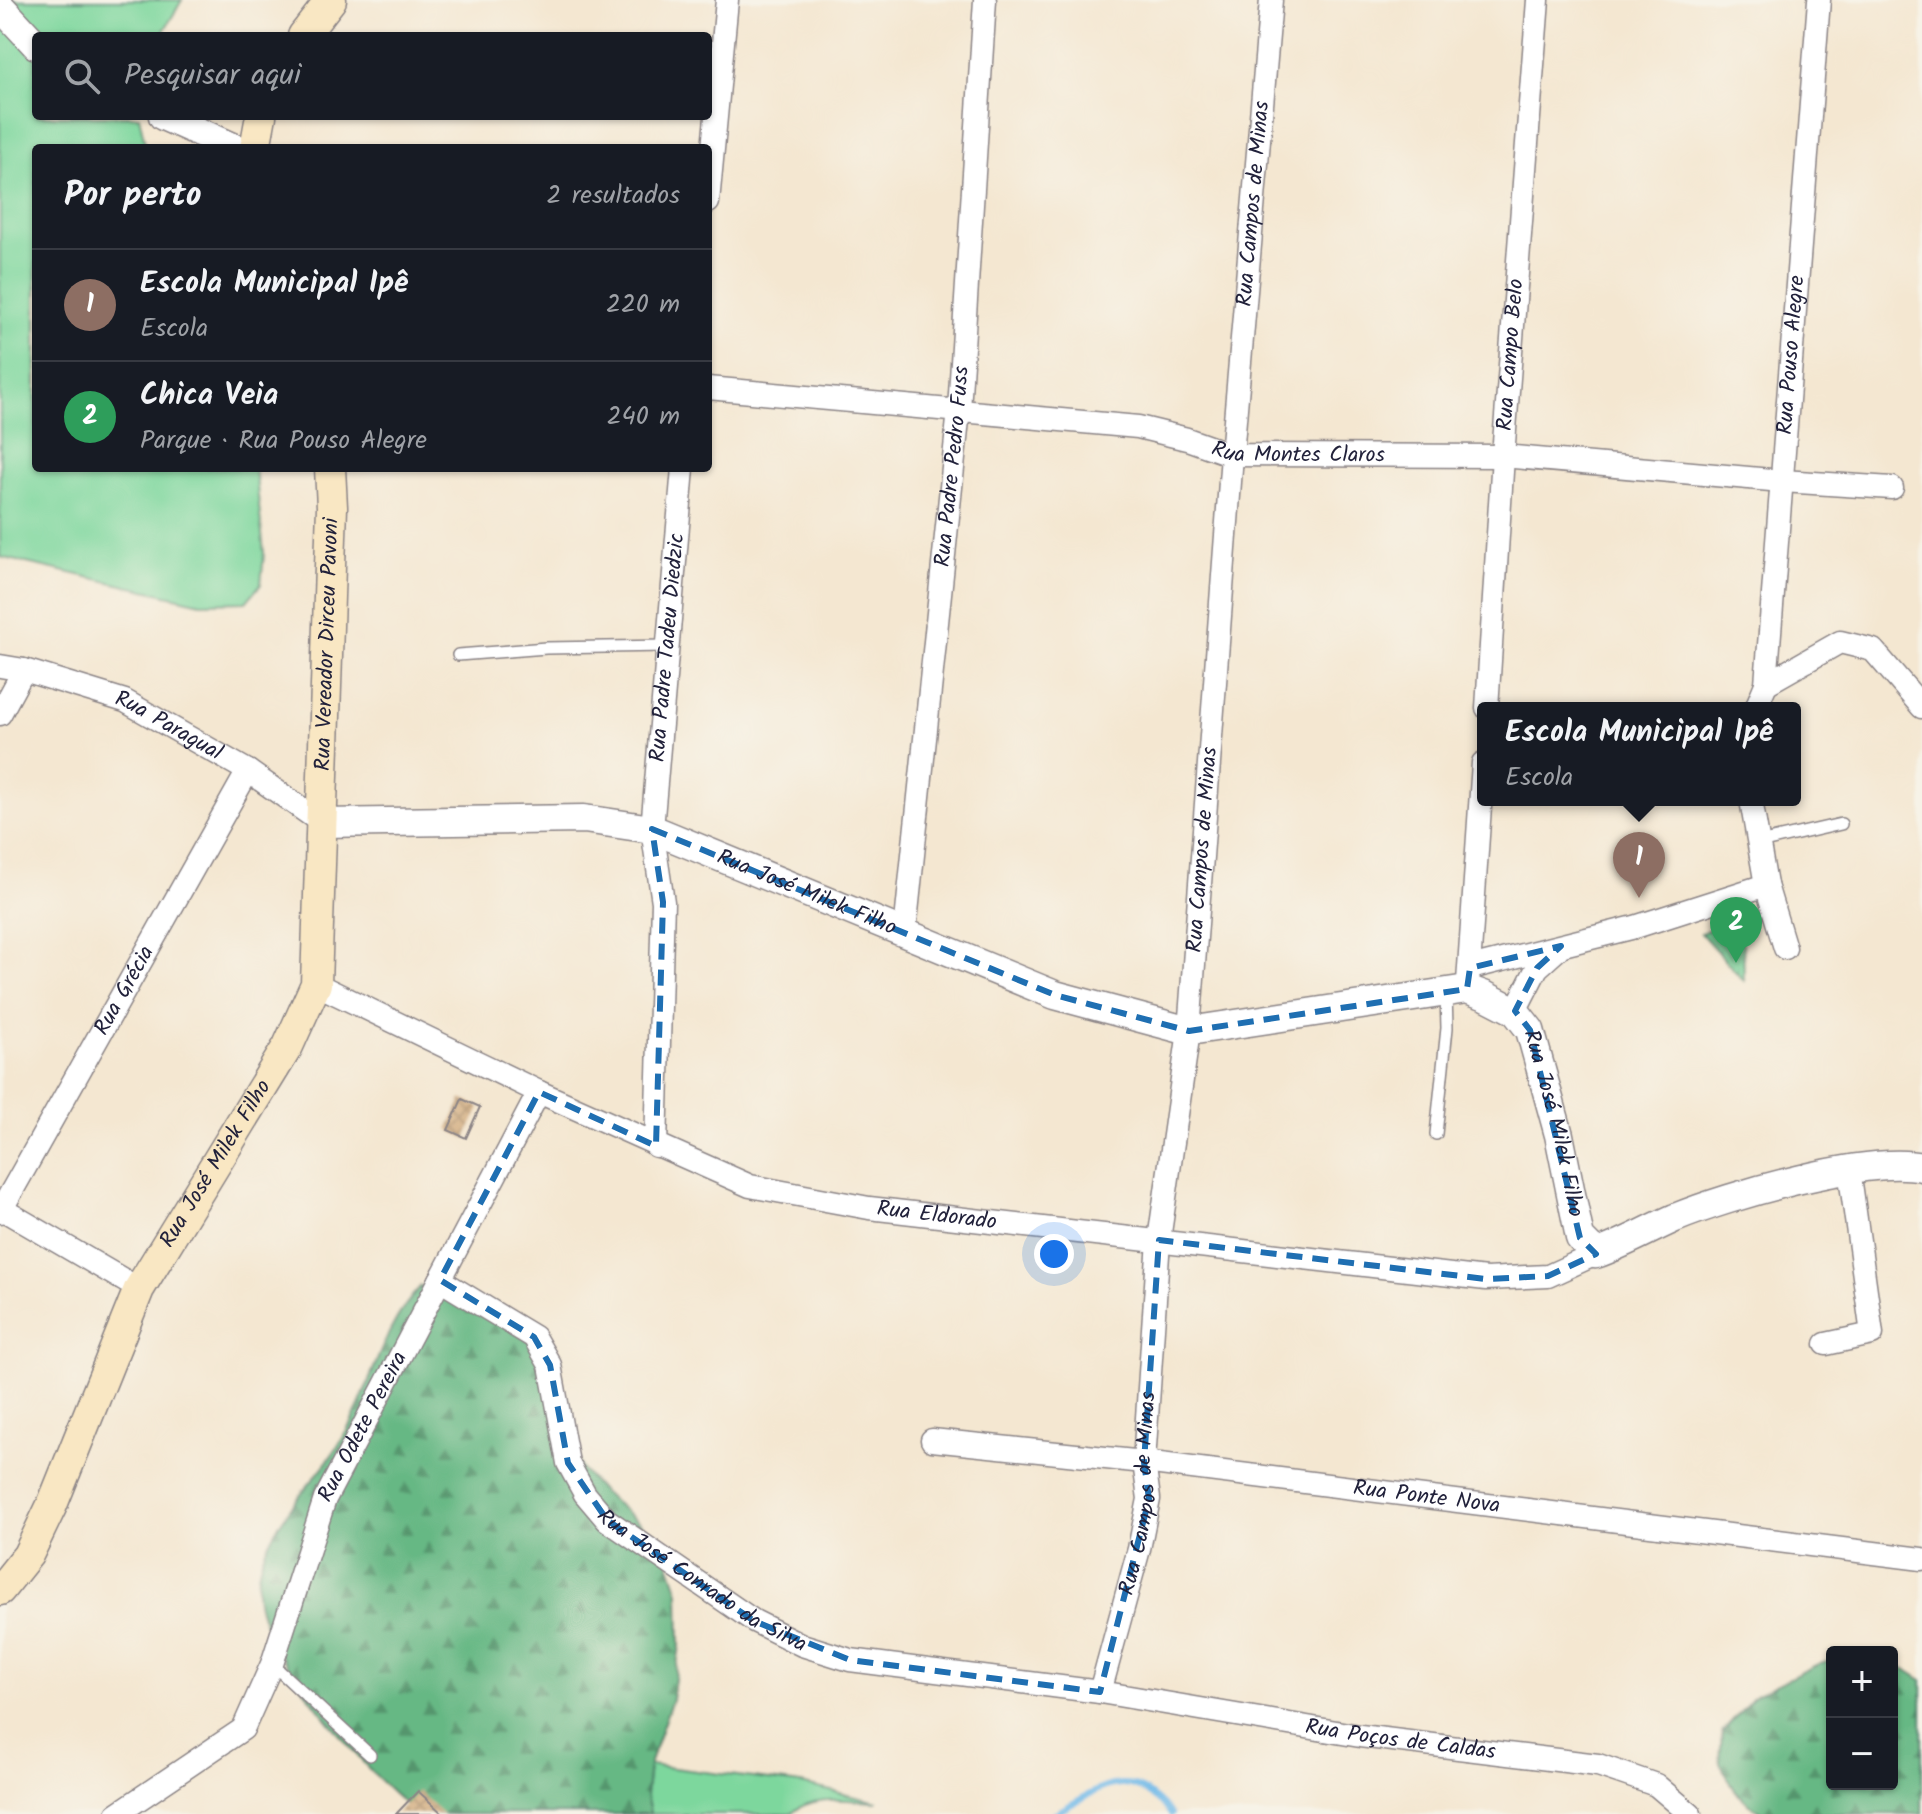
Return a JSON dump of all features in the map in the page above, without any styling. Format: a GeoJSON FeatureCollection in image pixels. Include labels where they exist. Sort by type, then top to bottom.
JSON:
{"type":"FeatureCollection","features":[{"type":"Feature","properties":{"kind":"main road"},"geometry":{"type":"LineString","coordinates":[[306,32],[331,0]]}},
{"type":"Feature","properties":{"kind":"main road"},"geometry":{"type":"LineString","coordinates":[[256,144],[260,120]]}},
{"type":"Feature","properties":{"kind":"main road","name":"Rua Vereador Dirceu Pavoni"},"geometry":{"type":"LineString","coordinates":[[322,823],[332,507],[330,472]]}},
{"type":"Feature","properties":{"kind":"main road","name":"Rua José Milek Filho"},"geometry":{"type":"LineString","coordinates":[[0,1590],[28,1555],[52,1505],[139,1289],[288,1046],[316,984],[322,823]]}},
{"type":"Feature","properties":{"kind":"street"},"geometry":{"type":"LineString","coordinates":[[712,159],[727,0]]}},
{"type":"Feature","properties":{"kind":"street","name":"Rua Padre Pedro Fuss"},"geometry":{"type":"LineString","coordinates":[[905,932],[959,410],[985,0]]}},
{"type":"Feature","properties":{"kind":"street","name":"Rua Campos de Minas"},"geometry":{"type":"LineString","coordinates":[[1100,1692],[1139,1549],[1149,1499],[1144,1462],[1159,1240],[1189,1031],[1232,455],[1271,0]]}},
{"type":"Feature","properties":{"kind":"street","name":"Rua Campo Belo"},"geometry":{"type":"LineString","coordinates":[[1487,702],[1538,0]]}},
{"type":"Feature","properties":{"kind":"street","name":"Rua Pouso Alegre"},"geometry":{"type":"LineString","coordinates":[[1758,702],[1766,684],[1819,0]]}},
{"type":"Feature","properties":{"kind":"street"},"geometry":{"type":"LineString","coordinates":[[0,6],[32,41]]}},
{"type":"Feature","properties":{"kind":"street"},"geometry":{"type":"LineString","coordinates":[[172,120],[226,144]]}},
{"type":"Feature","properties":{"kind":"street","name":"Rua Montes Claros"},"geometry":{"type":"LineString","coordinates":[[712,388],[1138,427],[1232,455],[1503,456],[1892,488]]}},
{"type":"Feature","properties":{"kind":"street","name":"Rua Padre Tadeu Diedzic"},"geometry":{"type":"LineString","coordinates":[[656,1146],[663,902],[652,829],[683,472]]}},
{"type":"Feature","properties":{"kind":"street"},"geometry":{"type":"LineString","coordinates":[[1766,684],[1840,642],[1873,650],[1922,707]]}},
{"type":"Feature","properties":{"kind":"street","name":"Rua Paragual"},"geometry":{"type":"LineString","coordinates":[[0,666],[24,670],[125,701],[248,771],[322,823]]}},
{"type":"Feature","properties":{"kind":"street"},"geometry":{"type":"LineString","coordinates":[[0,714],[24,670]]}},
{"type":"Feature","properties":{"kind":"street","name":"Rua Grécia"},"geometry":{"type":"LineString","coordinates":[[1,1210],[248,771]]}},
{"type":"Feature","properties":{"kind":"street"},"geometry":{"type":"LineString","coordinates":[[1479,806],[1461,983],[1561,946],[1635,927],[1766,885]]}},
{"type":"Feature","properties":{"kind":"street"},"geometry":{"type":"LineString","coordinates":[[1752,806],[1766,885],[1785,948]]}},
{"type":"Feature","properties":{"kind":"street","name":"Rua José Milek Filho"},"geometry":{"type":"LineString","coordinates":[[322,823],[584,819],[652,829],[1055,995],[1189,1031],[1461,983],[1515,1011],[1530,1030],[1559,1135],[1580,1238],[1596,1254]]}},
{"type":"Feature","properties":{"kind":"street"},"geometry":{"type":"LineString","coordinates":[[1515,1011],[1537,968],[1561,946]]}},
{"type":"Feature","properties":{"kind":"street","name":"Rua Eldorado"},"geometry":{"type":"LineString","coordinates":[[316,984],[656,1146],[764,1189],[869,1208],[1486,1279],[1548,1276],[1596,1254]]}},
{"type":"Feature","properties":{"kind":"street","name":"Rua Odete Pereira"},"geometry":{"type":"LineString","coordinates":[[117,1814],[243,1729],[272,1664],[325,1499],[539,1092]]}},
{"type":"Feature","properties":{"kind":"street"},"geometry":{"type":"LineString","coordinates":[[1596,1254],[1626,1244],[1675,1218],[1735,1197],[1849,1169],[1910,1164],[1922,1167]]}},
{"type":"Feature","properties":{"kind":"street"},"geometry":{"type":"LineString","coordinates":[[1826,1344],[1872,1334],[1849,1169]]}},
{"type":"Feature","properties":{"kind":"street"},"geometry":{"type":"LineString","coordinates":[[1,1210],[139,1289]]}},
{"type":"Feature","properties":{"kind":"street","name":"Rua José Conrado da Silva"},"geometry":{"type":"LineString","coordinates":[[440,1280],[534,1337],[550,1365],[568,1463],[585,1494],[607,1520],[754,1621],[802,1645],[850,1660],[1100,1692]]}},
{"type":"Feature","properties":{"kind":"street","name":"Rua Ponte Nova"},"geometry":{"type":"LineString","coordinates":[[932,1440],[1144,1462],[1922,1559]]}},
{"type":"Feature","properties":{"kind":"street","name":"Rua Poços de Caldas"},"geometry":{"type":"LineString","coordinates":[[1100,1692],[1360,1736],[1598,1765],[1656,1785],[1690,1814]]}},
{"type":"Feature","properties":{"kind":"lane"},"geometry":{"type":"LineString","coordinates":[[458,655],[546,648],[667,646]]}},
{"type":"Feature","properties":{"kind":"lane"},"geometry":{"type":"LineString","coordinates":[[1759,843],[1841,824]]}},
{"type":"Feature","properties":{"kind":"lane"},"geometry":{"type":"LineString","coordinates":[[1436,1134],[1447,1028],[1461,983]]}},
{"type":"Feature","properties":{"kind":"lane"},"geometry":{"type":"LineString","coordinates":[[272,1664],[370,1755]]}},
{"type":"Feature","properties":{"kind":"highlighted area"},"geometry":{"type":"Polygon","coordinates":[[[652,829],[1055,995],[1189,1031],[1467,989],[1470,968],[1561,946],[1537,968],[1515,1011],[1530,1030],[1580,1238],[1596,1254],[1548,1276],[1486,1279],[1159,1240],[1144,1462],[1149,1499],[1100,1692],[850,1660],[754,1621],[607,1520],[568,1463],[550,1365],[534,1337],[440,1280],[539,1092],[656,1146],[663,902],[652,829]]]}},
{"type":"Feature","properties":{"kind":"green space"},"geometry":{"type":"Polygon","coordinates":[[[0,0],[182,0],[163,32],[32,32],[32,120],[140,120],[145,144],[32,144],[32,472],[255,472],[264,553],[261,584],[246,602],[201,603],[0,557],[0,0]]]}},
{"type":"Feature","properties":{"kind":"green space"},"geometry":{"type":"Polygon","coordinates":[[[1733,919],[1743,945],[1744,981],[1701,933],[1733,919]]]}},
{"type":"Feature","properties":{"kind":"green space"},"geometry":{"type":"Polygon","coordinates":[[[421,1286],[463,1301],[533,1343],[581,1468],[600,1490],[649,1531],[667,1556],[679,1592],[680,1645],[672,1699],[649,1765],[646,1794],[650,1814],[419,1812],[385,1785],[340,1736],[284,1661],[267,1630],[257,1586],[267,1547],[276,1529],[338,1446],[394,1324],[421,1286]]]}},
{"type":"Feature","properties":{"kind":"green space"},"geometry":{"type":"Polygon","coordinates":[[[1826,1662],[1826,1790],[1898,1790],[1898,1665],[1922,1680],[1922,1814],[1770,1814],[1758,1811],[1736,1792],[1720,1763],[1722,1732],[1755,1695],[1826,1662]]]}},
{"type":"Feature","properties":{"kind":"green space"},"geometry":{"type":"Polygon","coordinates":[[[649,1765],[801,1784],[878,1802],[821,1801],[800,1807],[791,1814],[650,1814],[646,1794],[649,1765]]]}},
{"type":"Feature","properties":{"kind":"building"},"geometry":{"type":"Polygon","coordinates":[[[462,1099],[480,1107],[466,1138],[448,1130],[462,1099]]]}},
{"type":"Feature","properties":{"kind":"building"},"geometry":{"type":"Polygon","coordinates":[[[418,1791],[443,1814],[396,1814],[418,1791]]]}},
{"type":"Feature","properties":{"kind":"waterway"},"geometry":{"type":"LineString","coordinates":[[1054,1814],[1101,1789],[1127,1784],[1141,1788],[1171,1814]]}},
{"type":"Feature","properties":{"kind":"place","name":"Escola Municipal Ipê"},"geometry":{"type":"Point","coordinates":[1639,898]}},
{"type":"Feature","properties":{"kind":"place","name":"Chica Veia"},"geometry":{"type":"Point","coordinates":[1736,963]}}]}
